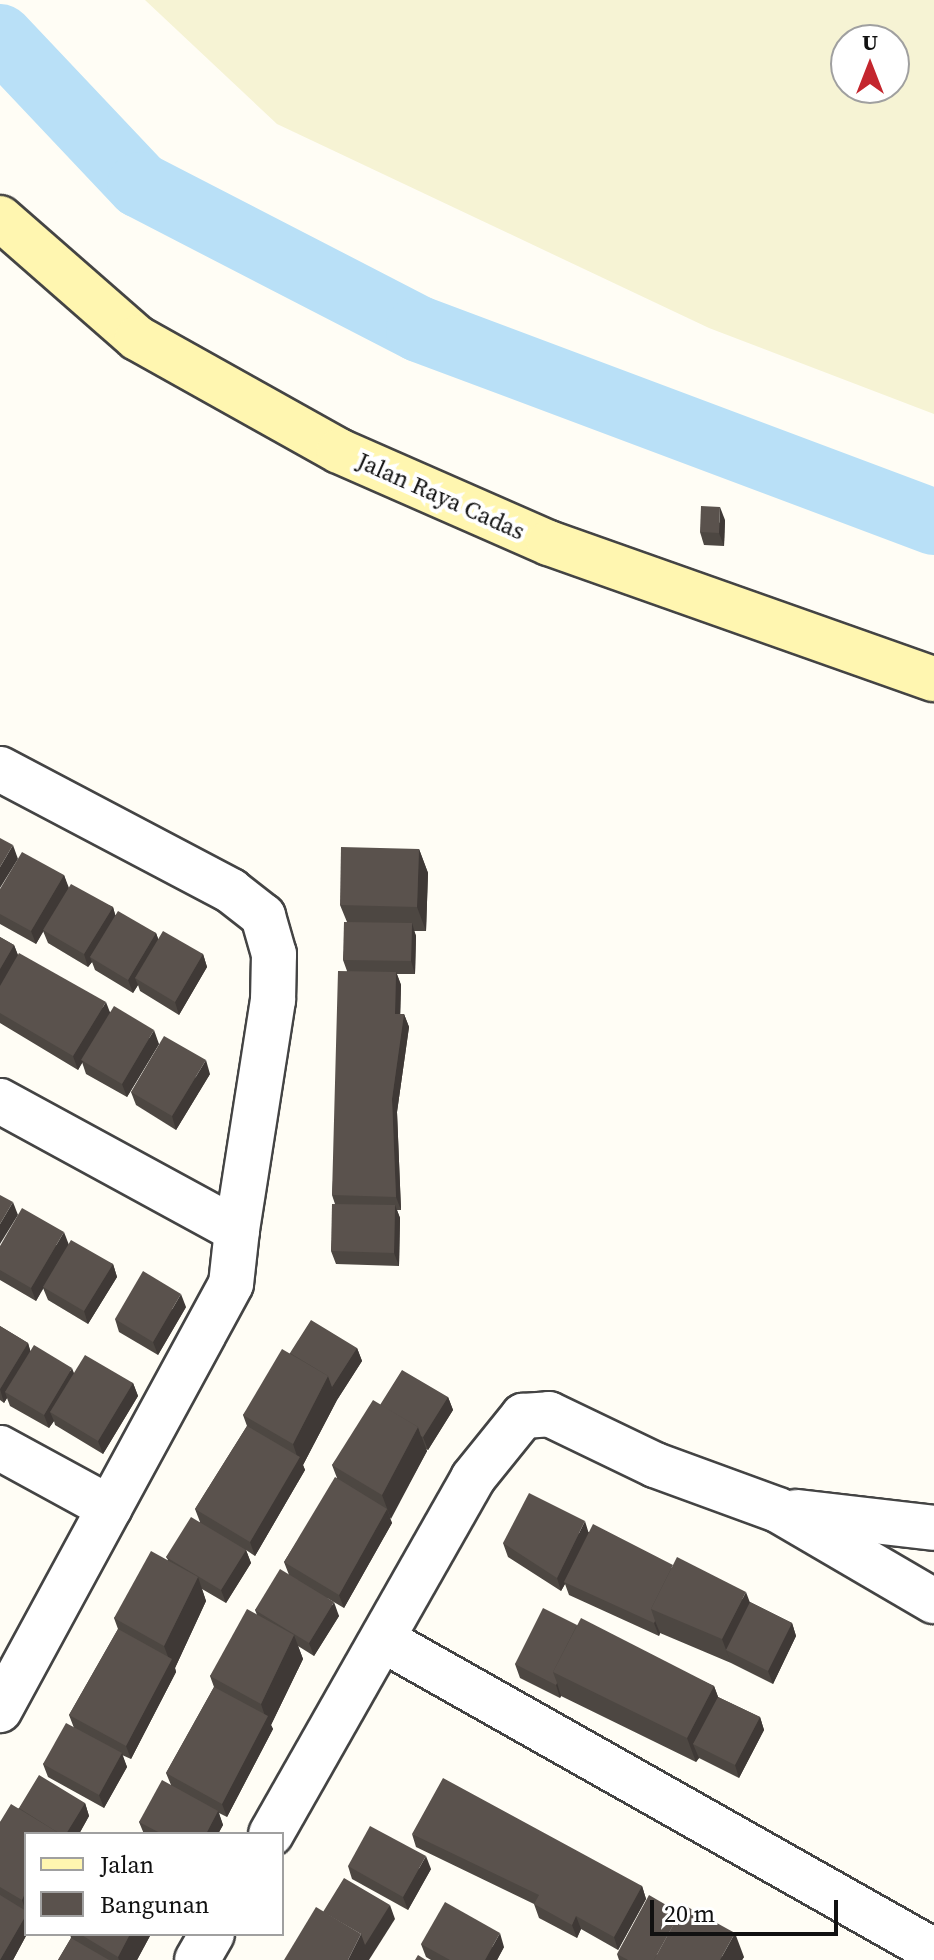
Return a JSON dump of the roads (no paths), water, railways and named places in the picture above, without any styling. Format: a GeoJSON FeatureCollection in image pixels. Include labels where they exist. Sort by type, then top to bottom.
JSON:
{"type":"FeatureCollection","features":[{"type":"Feature","properties":{"kind":"street","name":"Jalan Raya Cadas"},"geometry":{"type":"LineString","coordinates":[[0,218],[137,338],[339,451],[549,543],[934,679]]}},
{"type":"Feature","properties":{"kind":"street"},"geometry":{"type":"LineString","coordinates":[[0,769],[231,891],[263,916],[274,954],[273,1000],[231,1284],[0,1710]]}},
{"type":"Feature","properties":{"kind":"street"},"geometry":{"type":"LineString","coordinates":[[0,1101],[237,1230]]}},
{"type":"Feature","properties":{"kind":"street"},"geometry":{"type":"LineString","coordinates":[[272,1832],[385,1641],[473,1478],[523,1416],[549,1414],[655,1465],[778,1510],[934,1601]]}},
{"type":"Feature","properties":{"kind":"street"},"geometry":{"type":"LineString","coordinates":[[0,1448],[110,1508]]}},
{"type":"Feature","properties":{"kind":"street"},"geometry":{"type":"LineString","coordinates":[[778,1510],[934,1528]]}},
{"type":"Feature","properties":{"kind":"street"},"geometry":{"type":"LineString","coordinates":[[385,1641],[934,1951]]}},
{"type":"Feature","properties":{"kind":"street"},"geometry":{"type":"LineString","coordinates":[[197,1960],[211,1936]]}},
{"type":"Feature","properties":{"kind":"waterway"},"geometry":{"type":"LineString","coordinates":[[0,37],[140,185],[419,329],[934,522]]}}]}
